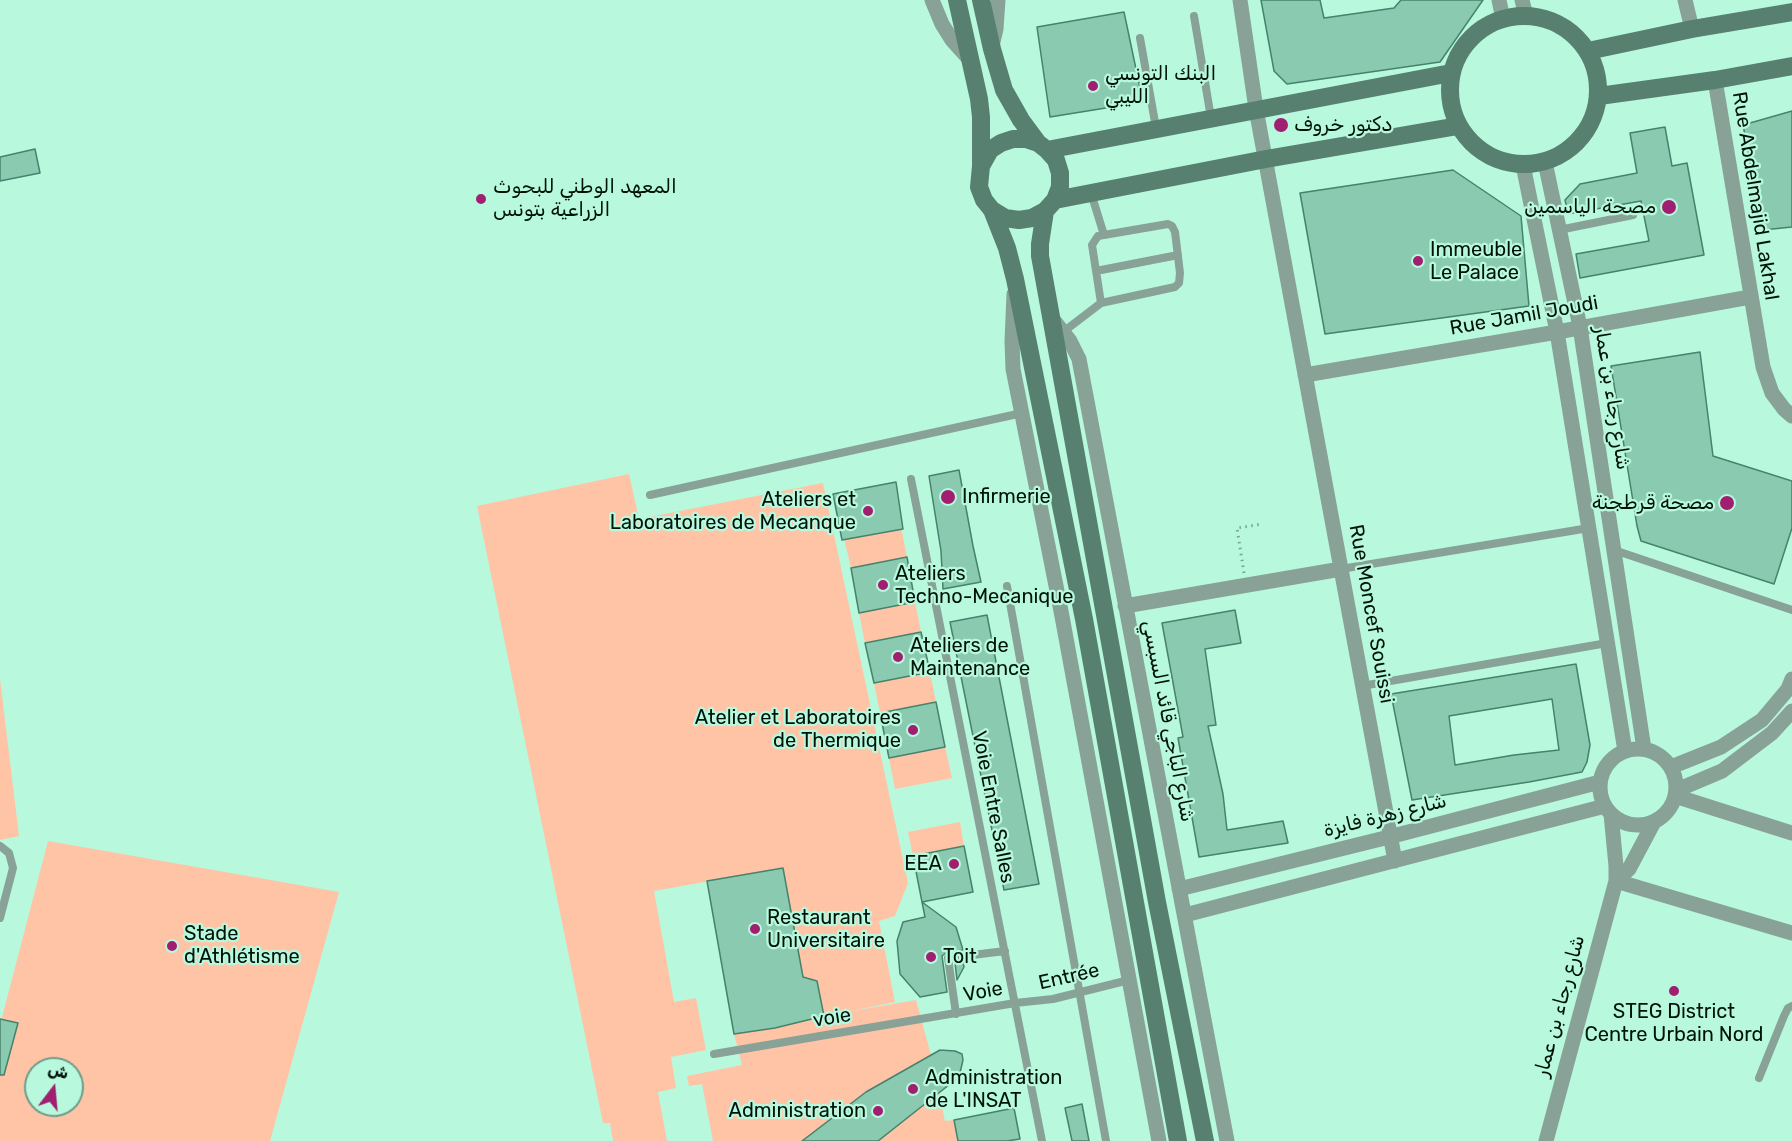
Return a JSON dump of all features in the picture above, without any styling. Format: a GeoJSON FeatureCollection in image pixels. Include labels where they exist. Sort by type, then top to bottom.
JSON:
{"type":"FeatureCollection","features":[{"type":"Feature","properties":{"kind":"street"},"geometry":{"type":"LineString","coordinates":[[932,0],[952,40],[970,60]]}},
{"type":"Feature","properties":{"kind":"street"},"geometry":{"type":"LineString","coordinates":[[957,0],[979,99],[981,117],[979,187],[984,200],[992,210],[1007,248],[1015,279],[1084,619],[1178,1141]]}},
{"type":"Feature","properties":{"kind":"street"},"geometry":{"type":"LineString","coordinates":[[981,0],[1004,90],[1021,120],[1056,160],[1060,173],[1060,187],[1050,206],[1040,244],[1051,317],[1155,890],[1205,1141]]}},
{"type":"Feature","properties":{"kind":"street"},"geometry":{"type":"LineString","coordinates":[[992,49],[998,0]]}},
{"type":"Feature","properties":{"kind":"street","name":"Rue Moncef Souissi"},"geometry":{"type":"LineString","coordinates":[[1240,0],[1256,109],[1395,861]]}},
{"type":"Feature","properties":{"kind":"street"},"geometry":{"type":"LineString","coordinates":[[1499,0],[1503,19]]}},
{"type":"Feature","properties":{"kind":"street"},"geometry":{"type":"LineString","coordinates":[[1685,0],[1692,29]]}},
{"type":"Feature","properties":{"kind":"street"},"geometry":{"type":"LineString","coordinates":[[1524,8],[1571,33],[1588,51],[1597,73],[1599,96],[1593,118],[1582,138],[1565,152],[1545,162],[1523,165],[1497,160],[1474,146],[1458,126],[1450,100],[1451,73],[1461,49],[1479,30],[1524,8]]}},
{"type":"Feature","properties":{"kind":"street"},"geometry":{"type":"LineString","coordinates":[[1588,51],[1692,29],[1792,12]]}},
{"type":"Feature","properties":{"kind":"street"},"geometry":{"type":"LineString","coordinates":[[1599,96],[1715,80],[1792,66]]}},
{"type":"Feature","properties":{"kind":"street"},"geometry":{"type":"LineString","coordinates":[[981,166],[990,150],[1013,139],[1026,139],[1043,146],[1156,128],[1451,73]]}},
{"type":"Feature","properties":{"kind":"street","name":"Rue Abdelmajid Lakhal"},"geometry":{"type":"LineString","coordinates":[[1715,80],[1763,367],[1772,393],[1792,416]]}},
{"type":"Feature","properties":{"kind":"street"},"geometry":{"type":"LineString","coordinates":[[992,210],[1005,218],[1018,220],[1032,218],[1050,206],[1090,193],[1266,159],[1458,126]]}},
{"type":"Feature","properties":{"kind":"street","name":"شارع رجاء بن عمار"},"geometry":{"type":"LineString","coordinates":[[1545,162],[1580,327],[1644,749]]}},
{"type":"Feature","properties":{"kind":"street"},"geometry":{"type":"LineString","coordinates":[[1523,165],[1557,332],[1625,751]]}},
{"type":"Feature","properties":{"kind":"street"},"geometry":{"type":"LineString","coordinates":[[1015,279],[1013,369],[1061,611],[1159,1141]]}},
{"type":"Feature","properties":{"kind":"street","name":"Rue Jamil Joudi"},"geometry":{"type":"LineString","coordinates":[[1305,375],[1750,297]]}},
{"type":"Feature","properties":{"kind":"street","name":"شارع الباجي قائد السبسي"},"geometry":{"type":"LineString","coordinates":[[1051,317],[1070,341],[1078,358],[1227,1141]]}},
{"type":"Feature","properties":{"kind":"street"},"geometry":{"type":"LineString","coordinates":[[1125,606],[1341,568]]}},
{"type":"Feature","properties":{"kind":"street"},"geometry":{"type":"LineString","coordinates":[[1671,767],[1721,747],[1762,720],[1788,689],[1792,679]]}},
{"type":"Feature","properties":{"kind":"street"},"geometry":{"type":"LineString","coordinates":[[1676,793],[1722,771],[1772,733],[1792,711]]}},
{"type":"Feature","properties":{"kind":"street"},"geometry":{"type":"LineString","coordinates":[[1644,749],[1659,755],[1671,767],[1676,778],[1676,793],[1671,807],[1664,816],[1654,822],[1639,825],[1624,822],[1608,810],[1601,795],[1600,782],[1604,769],[1613,758],[1625,751],[1644,749]]}},
{"type":"Feature","properties":{"kind":"street","name":"شارع زهرة فايزة"},"geometry":{"type":"LineString","coordinates":[[1179,889],[1600,782]]}},
{"type":"Feature","properties":{"kind":"street"},"geometry":{"type":"LineString","coordinates":[[1676,793],[1792,832]]}},
{"type":"Feature","properties":{"kind":"street"},"geometry":{"type":"LineString","coordinates":[[1185,915],[1395,861],[1608,810]]}},
{"type":"Feature","properties":{"kind":"street","name":"شارع رجاء بن عمار"},"geometry":{"type":"LineString","coordinates":[[1546,1141],[1616,881],[1608,810]]}},
{"type":"Feature","properties":{"kind":"street","name":"شارع رجاء بن عمار"},"geometry":{"type":"LineString","coordinates":[[1616,881],[1629,869],[1654,822]]}},
{"type":"Feature","properties":{"kind":"street"},"geometry":{"type":"LineString","coordinates":[[1616,881],[1792,933]]}},
{"type":"Feature","properties":{"kind":"lane"},"geometry":{"type":"LineString","coordinates":[[1194,16],[1211,118]]}},
{"type":"Feature","properties":{"kind":"lane"},"geometry":{"type":"LineString","coordinates":[[1140,38],[1156,128]]}},
{"type":"Feature","properties":{"kind":"lane"},"geometry":{"type":"LineString","coordinates":[[1090,193],[1104,235]]}},
{"type":"Feature","properties":{"kind":"lane"},"geometry":{"type":"LineString","coordinates":[[1559,230],[1633,215]]}},
{"type":"Feature","properties":{"kind":"lane"},"geometry":{"type":"LineString","coordinates":[[1063,332],[1101,303],[1175,287],[1179,283],[1180,273],[1175,232],[1172,226],[1168,224],[1098,236],[1092,245],[1101,303]]}},
{"type":"Feature","properties":{"kind":"lane"},"geometry":{"type":"LineString","coordinates":[[1096,271],[1178,255]]}},
{"type":"Feature","properties":{"kind":"lane"},"geometry":{"type":"LineString","coordinates":[[650,495],[1022,413]]}},
{"type":"Feature","properties":{"kind":"lane","name":"Voie Entre Salles"},"geometry":{"type":"LineString","coordinates":[[911,479],[1042,1141]]}},
{"type":"Feature","properties":{"kind":"lane"},"geometry":{"type":"LineString","coordinates":[[1341,568],[1588,528]]}},
{"type":"Feature","properties":{"kind":"lane"},"geometry":{"type":"LineString","coordinates":[[1614,550],[1792,610]]}},
{"type":"Feature","properties":{"kind":"lane"},"geometry":{"type":"LineString","coordinates":[[1006,586],[1106,1141]]}},
{"type":"Feature","properties":{"kind":"lane"},"geometry":{"type":"LineString","coordinates":[[1362,686],[1607,643]]}},
{"type":"Feature","properties":{"kind":"lane"},"geometry":{"type":"LineString","coordinates":[[0,846],[9,853],[13,868],[0,918]]}},
{"type":"Feature","properties":{"kind":"lane"},"geometry":{"type":"LineString","coordinates":[[956,1014],[948,958],[1005,951]]}},
{"type":"Feature","properties":{"kind":"lane","name":"Entrée"},"geometry":{"type":"LineString","coordinates":[[1016,1004],[1053,999],[1129,980]]}},
{"type":"Feature","properties":{"kind":"lane","name":"Voie"},"geometry":{"type":"LineString","coordinates":[[956,1014],[1016,1004]]}},
{"type":"Feature","properties":{"kind":"lane"},"geometry":{"type":"LineString","coordinates":[[1759,1078],[1784,1016],[1788,1008],[1792,1006]]}},
{"type":"Feature","properties":{"kind":"lane","name":"voie"},"geometry":{"type":"LineString","coordinates":[[714,1054],[956,1014]]}},
{"type":"Feature","properties":{"kind":"path"},"geometry":{"type":"LineString","coordinates":[[1246,585],[1237,528],[1262,524]]}},
{"type":"Feature","properties":{"kind":"shaded area"},"geometry":{"type":"Polygon","coordinates":[[[629,474],[639,519],[823,483],[908,883],[895,916],[879,921],[895,1002],[846,1012],[916,1000],[931,1055],[866,1092],[802,1141],[713,1141],[702,1084],[689,1086],[687,1076],[742,1065],[734,1034],[824,1017],[817,982],[803,977],[783,868],[654,891],[674,1002],[696,998],[706,1050],[671,1057],[676,1088],[658,1092],[667,1141],[613,1141],[610,1123],[603,1123],[477,506],[629,474]]]}},
{"type":"Feature","properties":{"kind":"shaded area"},"geometry":{"type":"Polygon","coordinates":[[[901,527],[907,557],[851,568],[844,538],[901,527]]]}},
{"type":"Feature","properties":{"kind":"shaded area"},"geometry":{"type":"Polygon","coordinates":[[[915,602],[921,632],[865,643],[859,613],[915,602]]]}},
{"type":"Feature","properties":{"kind":"shaded area"},"geometry":{"type":"Polygon","coordinates":[[[930,672],[936,702],[880,713],[874,683],[930,672]]]}},
{"type":"Feature","properties":{"kind":"shaded area"},"geometry":{"type":"Polygon","coordinates":[[[0,679],[19,836],[0,840],[0,679]]]}},
{"type":"Feature","properties":{"kind":"shaded area"},"geometry":{"type":"Polygon","coordinates":[[[945,747],[952,778],[895,789],[889,758],[945,747]]]}},
{"type":"Feature","properties":{"kind":"shaded area"},"geometry":{"type":"Polygon","coordinates":[[[960,822],[964,846],[913,856],[908,832],[960,822]]]}},
{"type":"Feature","properties":{"kind":"shaded area","name":"Stade d'Athlétisme"},"geometry":{"type":"Polygon","coordinates":[[[48,841],[339,892],[270,1141],[0,1141],[0,1025],[48,841]]]}},
{"type":"Feature","properties":{"kind":"shaded area"},"geometry":{"type":"Polygon","coordinates":[[[939,1093],[945,1121],[954,1120],[958,1141],[878,1141],[939,1093]]]}},
{"type":"Feature","properties":{"kind":"building"},"geometry":{"type":"Polygon","coordinates":[[[1261,0],[1320,0],[1324,18],[1394,8],[1401,0],[1483,0],[1440,62],[1287,84],[1274,71],[1261,0]]]}},
{"type":"Feature","properties":{"kind":"building"},"geometry":{"type":"Polygon","coordinates":[[[1124,12],[1143,102],[1050,117],[1037,27],[1124,12]]]}},
{"type":"Feature","properties":{"kind":"building"},"geometry":{"type":"Polygon","coordinates":[[[1792,111],[1792,227],[1763,230],[1743,125],[1792,111]]]}},
{"type":"Feature","properties":{"kind":"building","name":"مصحة الياسمين"},"geometry":{"type":"Polygon","coordinates":[[[1665,127],[1672,166],[1687,163],[1704,255],[1580,278],[1576,254],[1649,241],[1641,201],[1568,214],[1565,200],[1580,184],[1637,173],[1630,133],[1665,127]]]}},
{"type":"Feature","properties":{"kind":"building"},"geometry":{"type":"Polygon","coordinates":[[[35,149],[40,173],[0,181],[0,157],[35,149]]]}},
{"type":"Feature","properties":{"kind":"building","name":"Immeuble Le Palace"},"geometry":{"type":"Polygon","coordinates":[[[1453,170],[1521,216],[1529,306],[1325,334],[1300,193],[1453,170]]]}},
{"type":"Feature","properties":{"kind":"building"},"geometry":{"type":"Polygon","coordinates":[[[1700,352],[1713,456],[1792,481],[1792,528],[1774,584],[1641,541],[1611,366],[1700,352]]]}},
{"type":"Feature","properties":{"kind":"building"},"geometry":{"type":"Polygon","coordinates":[[[959,470],[981,582],[943,589],[941,551],[929,476],[959,470]]]}},
{"type":"Feature","properties":{"kind":"building","name":"Ateliers et Laboratoires de Mecanque"},"geometry":{"type":"Polygon","coordinates":[[[896,482],[903,529],[842,540],[833,494],[896,482]]]}},
{"type":"Feature","properties":{"kind":"building","name":"Ateliers Techno-Mecanique"},"geometry":{"type":"Polygon","coordinates":[[[907,557],[915,602],[859,613],[851,568],[907,557]]]}},
{"type":"Feature","properties":{"kind":"building"},"geometry":{"type":"Polygon","coordinates":[[[1235,610],[1241,643],[1205,649],[1216,725],[1208,726],[1223,794],[1227,830],[1283,821],[1288,843],[1199,857],[1178,738],[1183,737],[1162,623],[1235,610]]]}},
{"type":"Feature","properties":{"kind":"building"},"geometry":{"type":"Polygon","coordinates":[[[987,615],[1039,884],[1004,890],[950,622],[987,615]]]}},
{"type":"Feature","properties":{"kind":"building","name":"Ateliers de Maintenance"},"geometry":{"type":"Polygon","coordinates":[[[921,632],[930,672],[874,683],[865,643],[921,632]]]}},
{"type":"Feature","properties":{"kind":"building"},"geometry":{"type":"Polygon","coordinates":[[[1576,664],[1590,745],[1587,762],[1582,772],[1412,800],[1391,694],[1576,664]],[[1552,699],[1449,716],[1455,765],[1559,750],[1552,699]]]}},
{"type":"Feature","properties":{"kind":"building","name":"Atelier et Laboratoires de Thermique"},"geometry":{"type":"Polygon","coordinates":[[[936,702],[945,747],[889,758],[880,713],[936,702]]]}},
{"type":"Feature","properties":{"kind":"building","name":"EEA"},"geometry":{"type":"Polygon","coordinates":[[[964,846],[973,892],[922,902],[913,856],[964,846]]]}},
{"type":"Feature","properties":{"kind":"building","name":"Restaurant Universitaire"},"geometry":{"type":"Polygon","coordinates":[[[783,868],[803,977],[817,981],[824,1016],[775,1028],[734,1034],[707,881],[783,868]]]}},
{"type":"Feature","properties":{"kind":"building","name":"Toit"},"geometry":{"type":"Polygon","coordinates":[[[922,902],[956,927],[963,950],[947,952],[942,956],[947,992],[920,997],[900,974],[897,941],[903,922],[925,917],[922,902]]]}},
{"type":"Feature","properties":{"kind":"building"},"geometry":{"type":"Polygon","coordinates":[[[963,962],[964,967],[957,980],[955,963],[963,962]]]}},
{"type":"Feature","properties":{"kind":"building"},"geometry":{"type":"Polygon","coordinates":[[[0,1019],[18,1023],[4,1075],[0,1075],[0,1019]]]}},
{"type":"Feature","properties":{"kind":"building","name":"Administration"},"geometry":{"type":"Polygon","coordinates":[[[940,1050],[962,1054],[959,1077],[878,1141],[802,1141],[866,1092],[940,1050]]]}},
{"type":"Feature","properties":{"kind":"building"},"geometry":{"type":"Polygon","coordinates":[[[1082,1104],[1089,1141],[1072,1141],[1065,1108],[1082,1104]]]}},
{"type":"Feature","properties":{"kind":"building"},"geometry":{"type":"Polygon","coordinates":[[[1014,1108],[1020,1139],[958,1141],[954,1120],[1014,1108]]]}},
{"type":"Feature","properties":{"kind":"place","name":"البنك التونسي الليبي"},"geometry":{"type":"Point","coordinates":[1093,86]}},
{"type":"Feature","properties":{"kind":"place","name":"دكتور خروف"},"geometry":{"type":"Point","coordinates":[1281,125]}},
{"type":"Feature","properties":{"kind":"place","name":"المعهد الوطني للبحوث الزراعية بتونس"},"geometry":{"type":"Point","coordinates":[481,199]}},
{"type":"Feature","properties":{"kind":"place","name":"مصحة الياسمين"},"geometry":{"type":"Point","coordinates":[1669,207]}},
{"type":"Feature","properties":{"kind":"place","name":"Immeuble Le Palace"},"geometry":{"type":"Point","coordinates":[1418,261]}},
{"type":"Feature","properties":{"kind":"place","name":"Infirmerie"},"geometry":{"type":"Point","coordinates":[948,497]}},
{"type":"Feature","properties":{"kind":"place","name":"مصحة قرطجنة"},"geometry":{"type":"Point","coordinates":[1727,503]}},
{"type":"Feature","properties":{"kind":"place","name":"Ateliers et Laboratoires de Mecanque"},"geometry":{"type":"Point","coordinates":[868,511]}},
{"type":"Feature","properties":{"kind":"place","name":"Ateliers Techno-Mecanique"},"geometry":{"type":"Point","coordinates":[883,585]}},
{"type":"Feature","properties":{"kind":"place","name":"Ateliers de Maintenance"},"geometry":{"type":"Point","coordinates":[898,657]}},
{"type":"Feature","properties":{"kind":"place","name":"Atelier et Laboratoires de Thermique"},"geometry":{"type":"Point","coordinates":[913,730]}},
{"type":"Feature","properties":{"kind":"place","name":"EEA"},"geometry":{"type":"Point","coordinates":[954,864]}},
{"type":"Feature","properties":{"kind":"place","name":"Restaurant Universitaire"},"geometry":{"type":"Point","coordinates":[755,929]}},
{"type":"Feature","properties":{"kind":"place","name":"Stade d'Athlétisme"},"geometry":{"type":"Point","coordinates":[172,946]}},
{"type":"Feature","properties":{"kind":"place","name":"Toit"},"geometry":{"type":"Point","coordinates":[931,957]}},
{"type":"Feature","properties":{"kind":"place","name":"STEG District Centre Urbain Nord"},"geometry":{"type":"Point","coordinates":[1674,991]}},
{"type":"Feature","properties":{"kind":"place","name":"Administration de L'INSAT"},"geometry":{"type":"Point","coordinates":[913,1089]}},
{"type":"Feature","properties":{"kind":"place","name":"Administration"},"geometry":{"type":"Point","coordinates":[878,1111]}}]}
